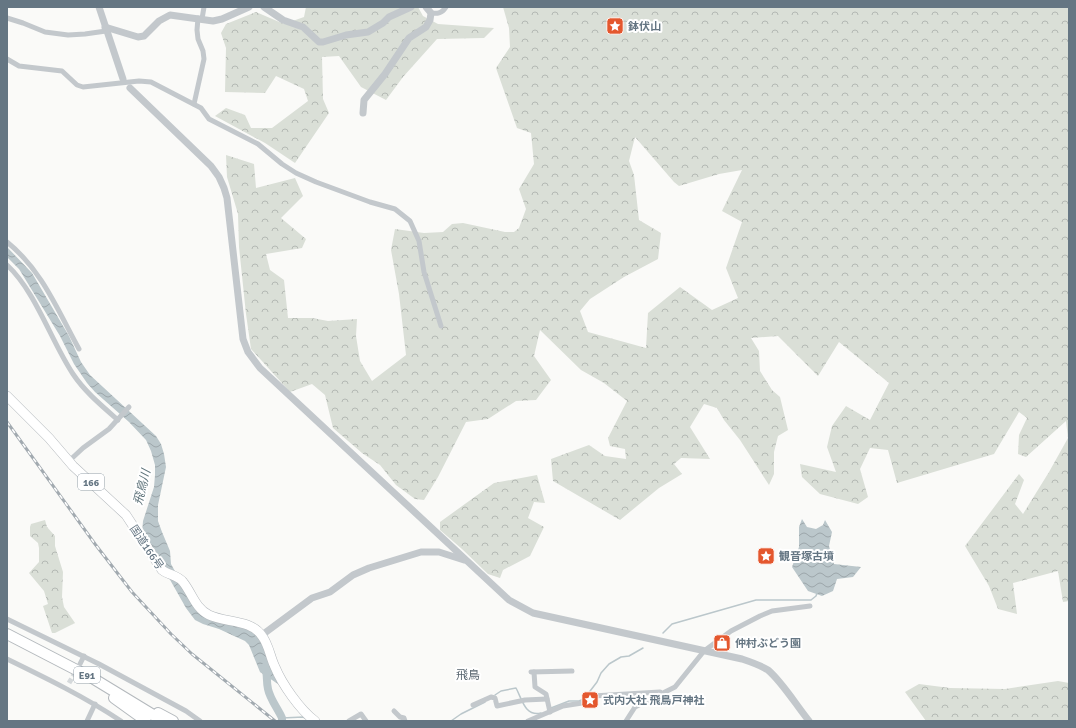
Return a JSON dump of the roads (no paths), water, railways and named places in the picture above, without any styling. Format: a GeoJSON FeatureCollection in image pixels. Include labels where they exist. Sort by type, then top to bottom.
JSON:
{"type":"FeatureCollection","features":[{"type":"Feature","properties":{"kind":"highway","name":"国道166号"},"geometry":{"type":"LineString","coordinates":[[7,396],[69,462],[126,515],[162,570],[166,574],[179,578],[183,581],[197,606],[207,614],[219,620],[243,624],[253,628],[262,635]]}},
{"type":"Feature","properties":{"kind":"highway","name":"E91"},"geometry":{"type":"LineString","coordinates":[[7,634],[93,680],[164,721]]}},
{"type":"Feature","properties":{"kind":"highway"},"geometry":{"type":"LineString","coordinates":[[262,635],[275,668],[285,685],[303,710],[315,721]]}},
{"type":"Feature","properties":{"kind":"highway","name":"E91"},"geometry":{"type":"LineString","coordinates":[[7,638],[93,680],[158,721]]}},
{"type":"Feature","properties":{"kind":"highway"},"geometry":{"type":"LineString","coordinates":[[93,680],[146,721]]}},
{"type":"Feature","properties":{"kind":"highway"},"geometry":{"type":"LineString","coordinates":[[93,680],[173,721]]}},
{"type":"Feature","properties":{"kind":"street"},"geometry":{"type":"LineString","coordinates":[[99,7],[123,79]]}},
{"type":"Feature","properties":{"kind":"street"},"geometry":{"type":"LineString","coordinates":[[194,104],[204,59],[197,30],[204,7]]}},
{"type":"Feature","properties":{"kind":"street"},"geometry":{"type":"LineString","coordinates":[[7,18],[45,32],[68,35],[85,34],[106,29],[138,37],[144,36],[159,21],[170,15],[213,21],[248,7]]}},
{"type":"Feature","properties":{"kind":"street"},"geometry":{"type":"LineString","coordinates":[[264,7],[283,20],[303,27],[319,42],[323,42],[346,35],[368,32],[383,23],[389,17],[411,7]]}},
{"type":"Feature","properties":{"kind":"street"},"geometry":{"type":"LineString","coordinates":[[429,10],[437,14],[446,7]]}},
{"type":"Feature","properties":{"kind":"street"},"geometry":{"type":"LineString","coordinates":[[363,112],[364,100],[385,74],[409,38],[426,27],[431,18],[429,10]]}},
{"type":"Feature","properties":{"kind":"street"},"geometry":{"type":"LineString","coordinates":[[7,59],[19,66],[62,71],[77,85],[83,87],[151,82],[201,108],[209,119],[258,144],[282,164],[296,173],[370,202],[395,209],[410,221],[419,241],[424,272],[441,326]]}},
{"type":"Feature","properties":{"kind":"street"},"geometry":{"type":"LineString","coordinates":[[130,88],[211,166],[219,177],[224,188],[229,211],[242,332],[248,352],[260,368],[509,600],[533,612],[742,659],[760,666],[780,682],[808,721]]}},
{"type":"Feature","properties":{"kind":"street"},"geometry":{"type":"LineString","coordinates":[[7,242],[24,257],[46,287],[79,349]]}},
{"type":"Feature","properties":{"kind":"street"},"geometry":{"type":"LineString","coordinates":[[7,265],[26,288],[73,375],[90,394],[119,418]]}},
{"type":"Feature","properties":{"kind":"street"},"geometry":{"type":"LineString","coordinates":[[69,462],[83,448],[109,429],[128,408]]}},
{"type":"Feature","properties":{"kind":"street"},"geometry":{"type":"LineString","coordinates":[[262,635],[312,598],[330,592],[353,575],[369,568],[421,552],[439,552],[467,561]]}},
{"type":"Feature","properties":{"kind":"street"},"geometry":{"type":"LineString","coordinates":[[626,721],[635,707],[675,687],[704,651],[731,631],[772,611],[810,606]]}},
{"type":"Feature","properties":{"kind":"street"},"geometry":{"type":"LineString","coordinates":[[7,619],[84,656],[186,711],[193,719],[200,721]]}},
{"type":"Feature","properties":{"kind":"street"},"geometry":{"type":"LineString","coordinates":[[80,664],[84,656]]}},
{"type":"Feature","properties":{"kind":"street"},"geometry":{"type":"LineString","coordinates":[[7,659],[68,686],[121,721]]}},
{"type":"Feature","properties":{"kind":"street"},"geometry":{"type":"LineString","coordinates":[[549,710],[546,694],[535,686],[533,672],[572,671]]}},
{"type":"Feature","properties":{"kind":"street"},"geometry":{"type":"LineString","coordinates":[[528,721],[549,710],[563,705],[582,703],[593,696],[665,692]]}},
{"type":"Feature","properties":{"kind":"street"},"geometry":{"type":"LineString","coordinates":[[473,705],[493,698],[497,706],[523,701],[547,700]]}},
{"type":"Feature","properties":{"kind":"street"},"geometry":{"type":"LineString","coordinates":[[87,721],[95,704]]}},
{"type":"Feature","properties":{"kind":"street"},"geometry":{"type":"LineString","coordinates":[[394,711],[400,717],[404,718],[405,721]]}},
{"type":"Feature","properties":{"kind":"street"},"geometry":{"type":"LineString","coordinates":[[349,721],[361,714],[366,721]]}},
{"type":"Feature","properties":{"kind":"water"},"geometry":{"type":"Polygon","coordinates":[[[7,247],[32,273],[69,336],[81,362],[90,375],[156,436],[161,444],[166,467],[158,505],[158,521],[170,551],[171,564],[193,604],[240,625],[259,636],[278,684],[260,672],[249,645],[245,641],[195,620],[186,608],[142,533],[143,521],[154,487],[155,475],[155,465],[146,440],[87,383],[74,364],[60,336],[19,269],[7,257],[7,247]]]}},
{"type":"Feature","properties":{"kind":"water"},"geometry":{"type":"Polygon","coordinates":[[[802,519],[807,527],[816,529],[823,525],[825,520],[832,532],[829,546],[834,564],[861,567],[853,577],[837,579],[833,591],[822,596],[808,591],[792,567],[799,547],[799,527],[802,519]]]}},
{"type":"Feature","properties":{"kind":"waterway"},"geometry":{"type":"LineString","coordinates":[[663,633],[672,624],[756,600],[811,600],[817,593]]}},
{"type":"Feature","properties":{"kind":"waterway"},"geometry":{"type":"LineString","coordinates":[[551,708],[569,701],[579,701],[584,699],[597,682],[601,673],[609,664],[621,657],[629,656],[643,648]]}},
{"type":"Feature","properties":{"kind":"waterway","name":"飛鳥川"},"geometry":{"type":"LineString","coordinates":[[265,667],[269,693],[282,718],[282,721]]}},
{"type":"Feature","properties":{"kind":"waterway"},"geometry":{"type":"LineString","coordinates":[[495,695],[501,691],[516,688],[522,702],[528,710],[536,714],[541,713]]}},
{"type":"Feature","properties":{"kind":"waterway"},"geometry":{"type":"LineString","coordinates":[[451,721],[461,714],[485,702]]}},
{"type":"Feature","properties":{"kind":"waterway"},"geometry":{"type":"LineString","coordinates":[[282,718],[305,718]]}},
{"type":"Feature","properties":{"kind":"tunnel"},"geometry":{"type":"LineString","coordinates":[[69,683],[78,668]]}},
{"type":"Feature","properties":{"kind":"railway"},"geometry":{"type":"LineString","coordinates":[[7,422],[95,544],[132,592],[192,654],[275,721]]}},
{"type":"Feature","properties":{"kind":"place","name":"鉢伏山"},"geometry":{"type":"Point","coordinates":[615,26]}},
{"type":"Feature","properties":{"kind":"place","name":"観音塚古墳"},"geometry":{"type":"Point","coordinates":[766,556]}},
{"type":"Feature","properties":{"kind":"place","name":"仲村ぶどう園"},"geometry":{"type":"Point","coordinates":[722,643]}},
{"type":"Feature","properties":{"kind":"place","name":"式内大社 飛鳥戸神社"},"geometry":{"type":"Point","coordinates":[590,700]}},
{"type":"Feature","properties":{"kind":"district","name":"飛鳥"},"geometry":{"type":"Point","coordinates":[468,675]}}]}
